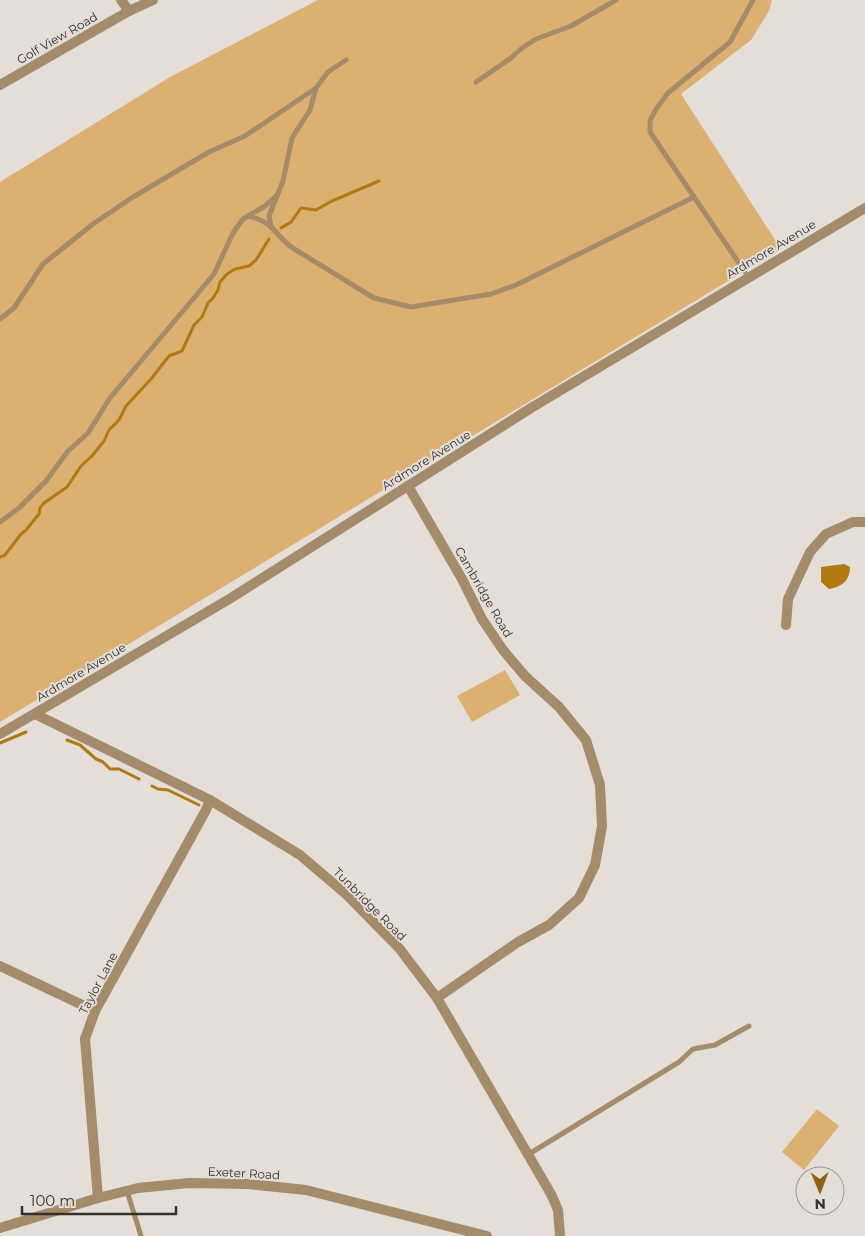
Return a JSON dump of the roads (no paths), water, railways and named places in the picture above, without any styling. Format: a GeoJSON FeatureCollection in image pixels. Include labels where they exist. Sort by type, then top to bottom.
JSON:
{"type":"FeatureCollection","features":[{"type":"Feature","properties":{"kind":"street"},"geometry":{"type":"LineString","coordinates":[[121,0],[129,12]]}},
{"type":"Feature","properties":{"kind":"street","name":"Golf View Road"},"geometry":{"type":"LineString","coordinates":[[0,85],[153,0]]}},
{"type":"Feature","properties":{"kind":"street","name":"Ardmore Avenue"},"geometry":{"type":"LineString","coordinates":[[0,734],[231,598],[613,358],[865,208]]}},
{"type":"Feature","properties":{"kind":"street","name":"Cambridge Road"},"geometry":{"type":"LineString","coordinates":[[408,486],[462,579],[482,619],[503,650],[525,676],[559,707],[586,740],[600,785],[602,826],[597,855],[595,865],[578,898],[549,925],[518,942],[437,998]]}},
{"type":"Feature","properties":{"kind":"street"},"geometry":{"type":"LineString","coordinates":[[786,625],[788,599],[810,552],[826,534],[853,522],[865,522]]}},
{"type":"Feature","properties":{"kind":"street","name":"Tunbridge Road"},"geometry":{"type":"LineString","coordinates":[[35,714],[210,800],[300,855],[347,895],[398,948],[437,998],[551,1194],[558,1210],[560,1236]]}},
{"type":"Feature","properties":{"kind":"street","name":"Taylor Lane"},"geometry":{"type":"LineString","coordinates":[[98,1198],[86,1040],[95,1011],[210,800]]}},
{"type":"Feature","properties":{"kind":"street"},"geometry":{"type":"LineString","coordinates":[[0,966],[95,1011]]}},
{"type":"Feature","properties":{"kind":"street","name":"Exeter Road"},"geometry":{"type":"LineString","coordinates":[[0,1228],[98,1198],[138,1188],[189,1184],[248,1184],[306,1190],[487,1236]]}},
{"type":"Feature","properties":{"kind":"lane"},"geometry":{"type":"LineString","coordinates":[[476,82],[529,43],[570,26],[616,0]]}},
{"type":"Feature","properties":{"kind":"lane"},"geometry":{"type":"LineString","coordinates":[[745,272],[650,132],[650,121],[668,93],[730,42],[753,0]]}},
{"type":"Feature","properties":{"kind":"lane"},"geometry":{"type":"LineString","coordinates":[[0,319],[14,308],[43,264],[94,224],[133,197],[209,152],[245,136],[316,88],[328,72],[346,60]]}},
{"type":"Feature","properties":{"kind":"lane"},"geometry":{"type":"LineString","coordinates":[[272,227],[269,216],[284,180],[292,138],[310,110],[316,88]]}},
{"type":"Feature","properties":{"kind":"lane"},"geometry":{"type":"LineString","coordinates":[[0,522],[19,508],[46,481],[68,451],[88,433],[110,398],[214,274],[233,233],[243,219],[265,206],[278,195]]}},
{"type":"Feature","properties":{"kind":"lane"},"geometry":{"type":"LineString","coordinates":[[248,216],[260,218],[272,227],[280,238],[291,247],[374,298],[411,307],[491,294],[516,285],[694,197]]}},
{"type":"Feature","properties":{"kind":"lane"},"geometry":{"type":"LineString","coordinates":[[529,1154],[679,1062],[693,1049],[715,1045],[748,1026]]}},
{"type":"Feature","properties":{"kind":"lane"},"geometry":{"type":"LineString","coordinates":[[127,1190],[141,1236]]}},
{"type":"Feature","properties":{"kind":"waterway"},"geometry":{"type":"LineString","coordinates":[[281,228],[291,222],[301,208],[316,210],[379,181]]}},
{"type":"Feature","properties":{"kind":"waterway"},"geometry":{"type":"LineString","coordinates":[[0,557],[5,555],[26,530],[39,514],[40,508],[44,503],[67,487],[81,466],[104,441],[109,430],[119,420],[126,406],[169,356],[182,351],[194,325],[202,317],[208,303],[218,290],[220,282],[235,269],[249,266],[256,260],[269,239]]}},
{"type":"Feature","properties":{"kind":"waterway"},"geometry":{"type":"LineString","coordinates":[[0,743],[26,732]]}},
{"type":"Feature","properties":{"kind":"waterway"},"geometry":{"type":"LineString","coordinates":[[67,740],[80,745],[110,769],[119,769],[139,779]]}},
{"type":"Feature","properties":{"kind":"waterway"},"geometry":{"type":"LineString","coordinates":[[152,786],[168,790],[199,805]]}}]}
